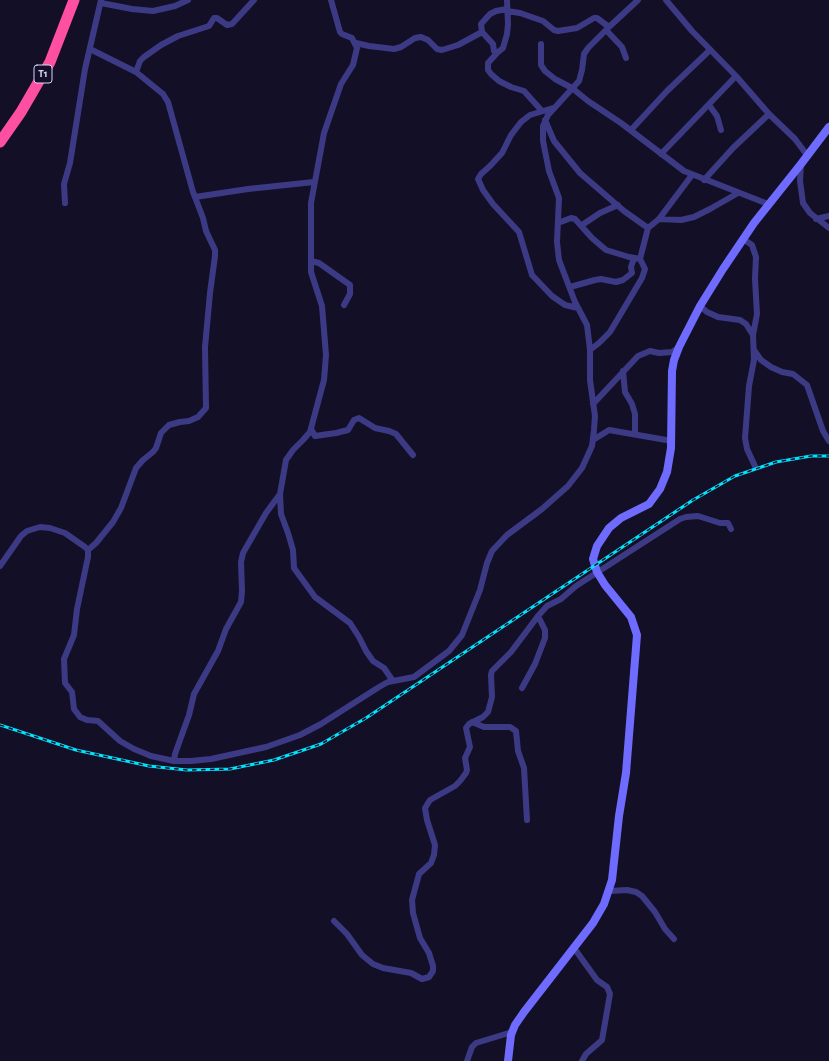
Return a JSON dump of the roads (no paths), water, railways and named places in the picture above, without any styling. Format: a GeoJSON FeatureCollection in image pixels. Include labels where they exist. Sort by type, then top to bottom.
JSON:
{"type":"FeatureCollection","features":[{"type":"Feature","properties":{"kind":"highway","name":"T1"},"geometry":{"type":"LineString","coordinates":[[0,142],[21,112],[50,62],[74,0]]}},
{"type":"Feature","properties":{"kind":"street"},"geometry":{"type":"LineString","coordinates":[[65,203],[64,184],[70,163],[85,69],[101,2],[132,9],[153,11],[175,6],[188,0]]}},
{"type":"Feature","properties":{"kind":"street"},"geometry":{"type":"LineString","coordinates":[[136,72],[140,61],[161,44],[178,36],[209,26],[214,18],[217,18],[226,25],[232,24],[254,0]]}},
{"type":"Feature","properties":{"kind":"street"},"geometry":{"type":"LineString","coordinates":[[331,0],[340,32],[352,38],[356,43],[356,51],[353,65],[341,84],[325,126],[321,140],[310,211],[312,276],[322,306],[327,363],[311,429],[307,436],[293,450],[286,460],[280,494],[281,514],[293,550],[294,568],[316,597],[347,620],[359,637],[366,651],[373,660],[384,668],[393,682]]}},
{"type":"Feature","properties":{"kind":"street"},"geometry":{"type":"LineString","coordinates":[[507,0],[508,24],[503,48],[496,53],[488,63],[487,68],[491,74],[509,86],[524,91],[542,111]]}},
{"type":"Feature","properties":{"kind":"street"},"geometry":{"type":"LineString","coordinates":[[0,566],[21,536],[27,531],[40,527],[50,528],[65,533],[86,547],[88,550],[88,557],[77,609],[74,635],[64,659],[65,683],[72,693],[74,710],[83,718],[101,723],[115,737],[127,746],[151,756],[174,761],[196,761],[239,754],[266,747],[300,735],[379,687],[408,679],[419,674],[453,648],[462,635],[492,552],[507,535],[542,509],[568,486],[582,468],[593,440],[595,416],[590,380],[590,350],[587,325],[578,308],[559,260],[557,242],[559,198],[551,177],[543,141],[543,126],[553,108],[572,88],[580,76],[584,54],[607,28],[638,0]]}},
{"type":"Feature","properties":{"kind":"street"},"geometry":{"type":"LineString","coordinates":[[666,0],[769,114],[795,139],[807,155]]}},
{"type":"Feature","properties":{"kind":"street"},"geometry":{"type":"LineString","coordinates":[[496,53],[494,51],[493,44],[482,32],[481,24],[487,16],[496,11],[507,10],[520,13],[543,22],[554,30],[558,31],[577,28],[594,18],[600,20],[622,47],[626,58]]}},
{"type":"Feature","properties":{"kind":"street"},"geometry":{"type":"LineString","coordinates":[[356,43],[391,50],[403,47],[416,38],[421,37],[428,40],[439,50],[442,50],[458,45],[482,32]]}},
{"type":"Feature","properties":{"kind":"street"},"geometry":{"type":"LineString","coordinates":[[541,44],[540,62],[543,69],[555,79],[572,88],[588,101],[631,130],[684,171],[768,204]]}},
{"type":"Feature","properties":{"kind":"street"},"geometry":{"type":"LineString","coordinates":[[88,550],[96,543],[113,522],[121,508],[136,468],[153,452],[162,433],[169,425],[189,421],[198,417],[206,408],[205,347],[215,256],[214,248],[206,231],[203,218],[193,192],[168,102],[163,94],[136,72],[90,49]]}},
{"type":"Feature","properties":{"kind":"street"},"geometry":{"type":"LineString","coordinates":[[631,130],[667,90],[710,50]]}},
{"type":"Feature","properties":{"kind":"street"},"geometry":{"type":"LineString","coordinates":[[661,154],[736,76]]}},
{"type":"Feature","properties":{"kind":"street"},"geometry":{"type":"LineString","coordinates":[[709,105],[717,116],[721,130]]}},
{"type":"Feature","properties":{"kind":"street"},"geometry":{"type":"LineString","coordinates":[[553,108],[530,115],[521,122],[511,135],[502,153],[478,179],[483,190],[493,204],[519,232],[532,275],[552,296],[564,305],[578,308]]}},
{"type":"Feature","properties":{"kind":"street"},"geometry":{"type":"LineString","coordinates":[[704,180],[769,114]]}},
{"type":"Feature","properties":{"kind":"street"},"geometry":{"type":"LineString","coordinates":[[545,120],[554,141],[576,169],[618,205],[648,228]]}},
{"type":"Feature","properties":{"kind":"street"},"geometry":{"type":"LineString","coordinates":[[508,1061],[512,1032],[524,1012],[574,948],[601,910],[612,880],[619,816],[626,773],[637,642],[636,630],[631,617],[605,586],[597,572],[594,555],[600,539],[608,528],[614,523],[649,504],[660,489],[667,472],[672,441],[671,388],[674,360],[700,306],[722,269],[768,204],[829,127]]}},
{"type":"Feature","properties":{"kind":"street"},"geometry":{"type":"LineString","coordinates":[[801,164],[800,181],[803,203],[816,219],[829,228]]}},
{"type":"Feature","properties":{"kind":"street"},"geometry":{"type":"LineString","coordinates":[[570,287],[601,279],[616,282],[623,280],[632,273],[631,267],[637,259],[648,228],[659,218],[692,175]]}},
{"type":"Feature","properties":{"kind":"street"},"geometry":{"type":"LineString","coordinates":[[195,197],[294,183],[314,182]]}},
{"type":"Feature","properties":{"kind":"street"},"geometry":{"type":"LineString","coordinates":[[659,218],[681,220],[694,217],[738,193]]}},
{"type":"Feature","properties":{"kind":"street"},"geometry":{"type":"LineString","coordinates":[[582,225],[600,213],[618,205]]}},
{"type":"Feature","properties":{"kind":"street"},"geometry":{"type":"LineString","coordinates":[[816,219],[829,216]]}},
{"type":"Feature","properties":{"kind":"street"},"geometry":{"type":"LineString","coordinates":[[558,223],[571,218],[575,219],[582,225],[592,238],[606,250],[637,259],[645,272],[639,286],[607,335],[590,350]]}},
{"type":"Feature","properties":{"kind":"street"},"geometry":{"type":"LineString","coordinates":[[743,239],[752,246],[756,257],[755,279],[757,314],[753,335],[754,350],[745,438],[747,449],[755,466]]}},
{"type":"Feature","properties":{"kind":"street"},"geometry":{"type":"LineString","coordinates":[[311,261],[319,263],[350,285],[350,294],[344,305]]}},
{"type":"Feature","properties":{"kind":"street"},"geometry":{"type":"LineString","coordinates":[[700,306],[718,317],[740,320],[746,324],[753,335]]}},
{"type":"Feature","properties":{"kind":"street"},"geometry":{"type":"LineString","coordinates":[[593,404],[638,356],[646,352],[672,352],[679,347]]}},
{"type":"Feature","properties":{"kind":"street"},"geometry":{"type":"LineString","coordinates":[[754,350],[761,360],[771,367],[782,372],[793,374],[807,385],[823,431],[829,441]]}},
{"type":"Feature","properties":{"kind":"street"},"geometry":{"type":"LineString","coordinates":[[623,371],[625,392],[632,404],[635,414],[636,434]]}},
{"type":"Feature","properties":{"kind":"street"},"geometry":{"type":"LineString","coordinates":[[311,429],[315,436],[336,433],[348,430],[354,420],[359,418],[375,428],[396,434],[413,456]]}},
{"type":"Feature","properties":{"kind":"street"},"geometry":{"type":"LineString","coordinates":[[593,440],[609,430],[672,441]]}},
{"type":"Feature","properties":{"kind":"street"},"geometry":{"type":"LineString","coordinates":[[174,761],[189,715],[194,694],[218,651],[226,629],[240,602],[242,591],[241,562],[243,553],[270,507],[280,494]]}},
{"type":"Feature","properties":{"kind":"street"},"geometry":{"type":"LineString","coordinates":[[334,921],[347,934],[362,955],[373,964],[383,968],[411,973],[422,979],[427,978],[432,973],[433,966],[429,953],[421,941],[412,905],[413,894],[418,876],[431,862],[435,848],[426,817],[425,808],[430,800],[455,786],[466,774],[467,770],[465,758],[470,747],[466,728],[469,724],[486,714],[489,708],[492,697],[492,671],[512,652],[547,606],[561,599],[576,586],[597,572],[683,518],[698,516],[720,523],[726,522],[731,529]]}},
{"type":"Feature","properties":{"kind":"street"},"geometry":{"type":"LineString","coordinates":[[522,688],[535,664],[545,638],[545,630],[538,616]]}},
{"type":"Feature","properties":{"kind":"street"},"geometry":{"type":"LineString","coordinates":[[486,714],[492,727]]}},
{"type":"Feature","properties":{"kind":"street"},"geometry":{"type":"LineString","coordinates":[[472,722],[480,726],[510,727],[516,731],[518,751],[524,768],[527,820]]}},
{"type":"Feature","properties":{"kind":"street"},"geometry":{"type":"LineString","coordinates":[[609,891],[627,890],[636,892],[642,896],[655,912],[665,930],[674,939]]}},
{"type":"Feature","properties":{"kind":"street"},"geometry":{"type":"LineString","coordinates":[[574,948],[597,980],[607,987],[610,994],[602,1040],[586,1054],[582,1061]]}},
{"type":"Feature","properties":{"kind":"street"},"geometry":{"type":"LineString","coordinates":[[467,1061],[472,1047],[476,1042],[512,1032]]}},
{"type":"Feature","properties":{"kind":"railway"},"geometry":{"type":"LineString","coordinates":[[0,725],[76,750],[149,766],[187,770],[230,769],[274,760],[321,744],[366,718],[693,500],[735,476],[776,462],[811,456],[829,456]]}}]}
